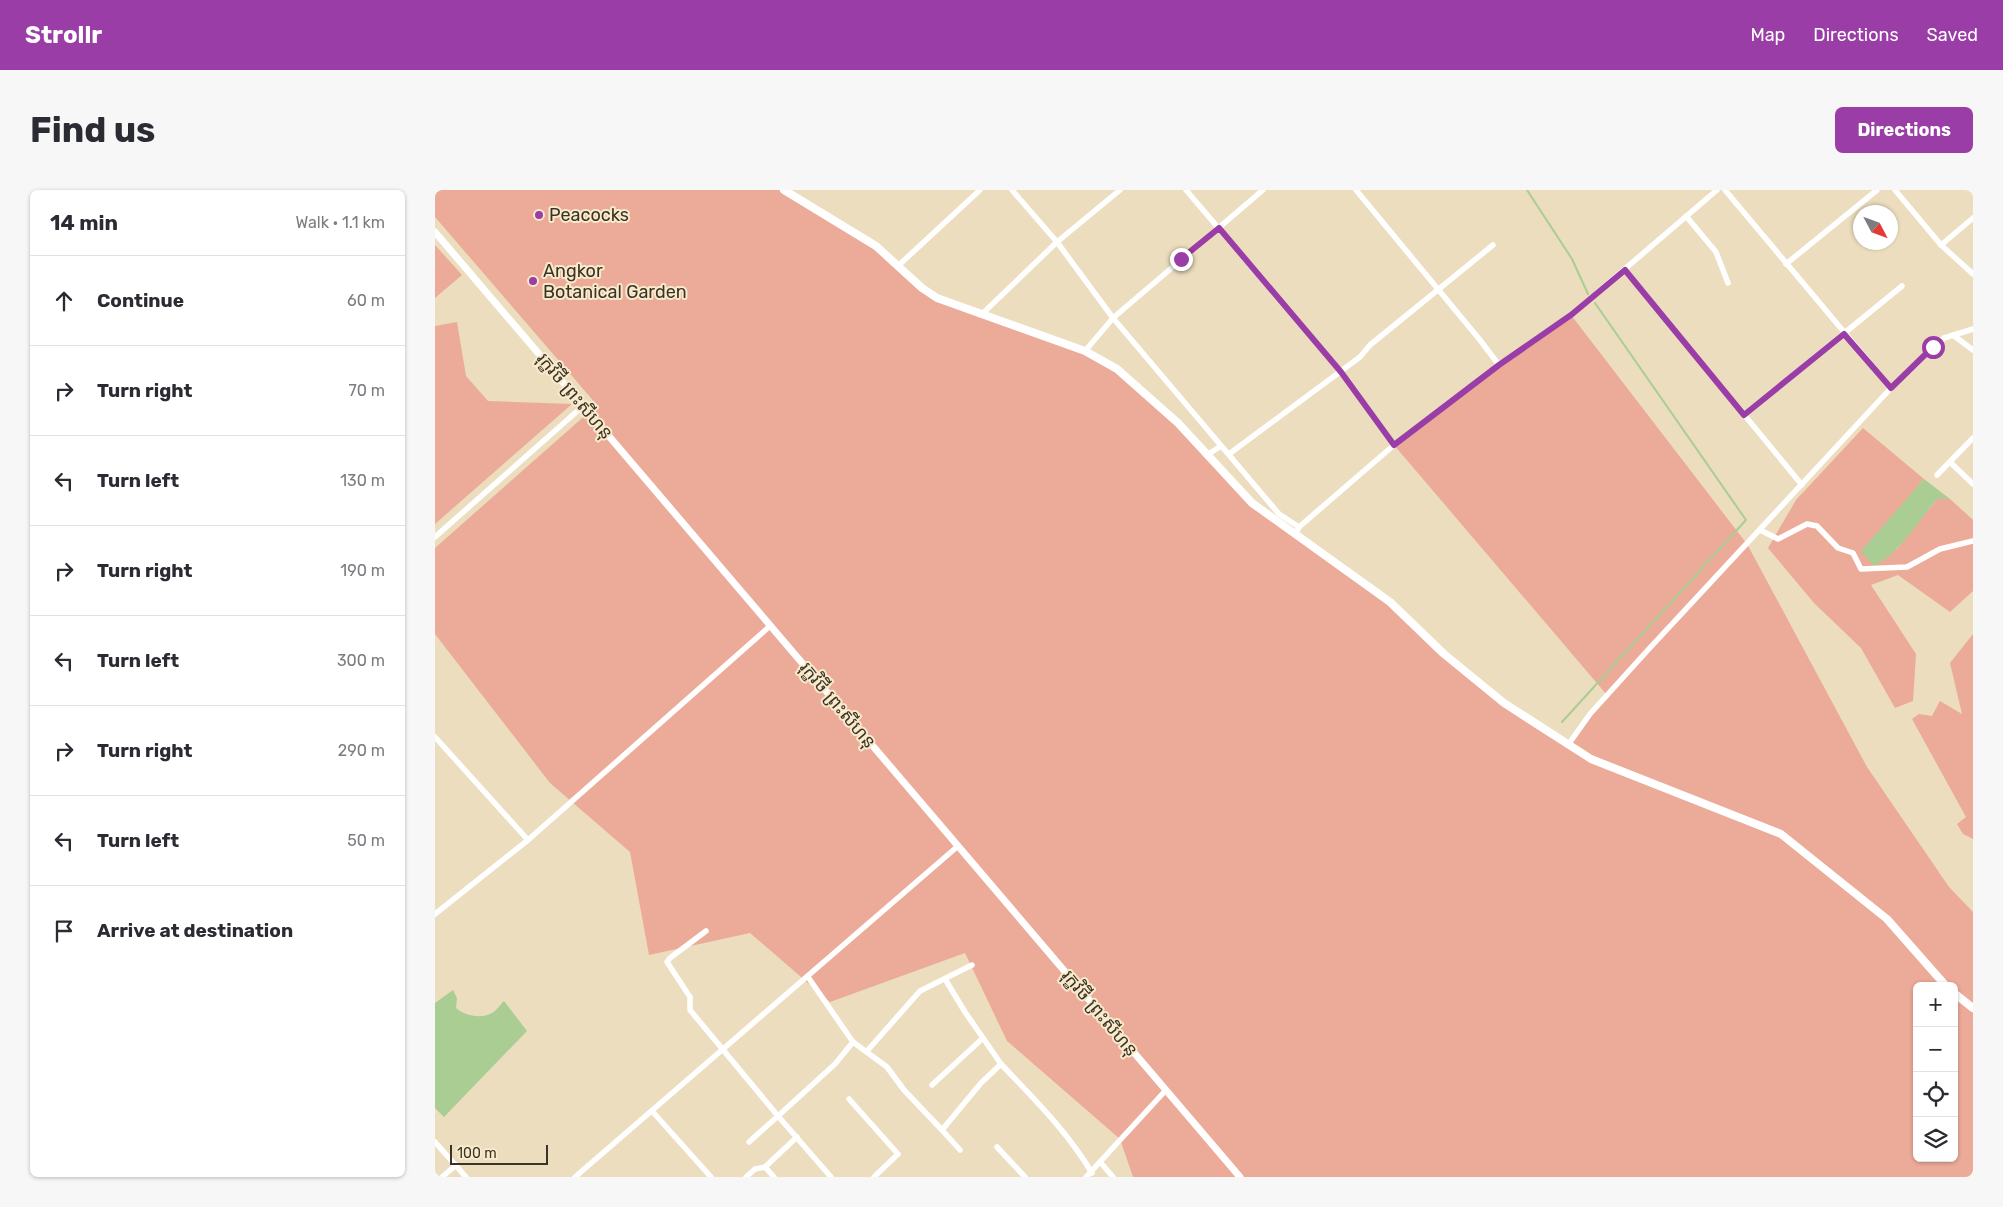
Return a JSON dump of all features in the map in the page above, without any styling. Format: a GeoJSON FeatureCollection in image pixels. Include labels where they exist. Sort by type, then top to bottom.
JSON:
{"type":"FeatureCollection","features":[{"type":"Feature","properties":{"kind":"main road"},"geometry":{"type":"LineString","coordinates":[[784,190],[844,225],[899,265],[922,288],[937,298],[1085,351],[1117,369],[1178,423],[1252,503],[1295,536],[1341,565],[1390,602],[1477,683],[1568,745],[1622,773],[1721,809],[1781,834],[1887,919],[1942,982]]}},
{"type":"Feature","properties":{"kind":"main road"},"geometry":{"type":"LineString","coordinates":[[1958,996],[1973,1008]]}},
{"type":"Feature","properties":{"kind":"street"},"geometry":{"type":"LineString","coordinates":[[899,265],[980,190]]}},
{"type":"Feature","properties":{"kind":"street"},"geometry":{"type":"LineString","coordinates":[[1012,190],[1057,242],[1113,318],[1221,446],[1279,514],[1299,527]]}},
{"type":"Feature","properties":{"kind":"street"},"geometry":{"type":"LineString","coordinates":[[981,315],[1057,242],[1120,190]]}},
{"type":"Feature","properties":{"kind":"street"},"geometry":{"type":"LineString","coordinates":[[1186,190],[1341,372],[1394,445]]}},
{"type":"Feature","properties":{"kind":"street"},"geometry":{"type":"LineString","coordinates":[[1085,351],[1113,318],[1263,190]]}},
{"type":"Feature","properties":{"kind":"street"},"geometry":{"type":"LineString","coordinates":[[1355,190],[1499,365]]}},
{"type":"Feature","properties":{"kind":"street"},"geometry":{"type":"LineString","coordinates":[[1295,536],[1299,527],[1394,445],[1499,365],[1571,315],[1717,190]]}},
{"type":"Feature","properties":{"kind":"street"},"geometry":{"type":"LineString","coordinates":[[1725,190],[1785,264],[1891,388]]}},
{"type":"Feature","properties":{"kind":"street"},"geometry":{"type":"LineString","coordinates":[[1785,264],[1877,190]]}},
{"type":"Feature","properties":{"kind":"street"},"geometry":{"type":"LineString","coordinates":[[1895,190],[1941,245],[1973,274]]}},
{"type":"Feature","properties":{"kind":"street"},"geometry":{"type":"LineString","coordinates":[[1686,216],[1716,252],[1728,283]]}},
{"type":"Feature","properties":{"kind":"street"},"geometry":{"type":"LineString","coordinates":[[1941,245],[1973,218]]}},
{"type":"Feature","properties":{"kind":"street","name":"រុក្ខវិថី ព្រះសីហនុ"},"geometry":{"type":"LineString","coordinates":[[435,232],[1240,1177]]}},
{"type":"Feature","properties":{"kind":"street"},"geometry":{"type":"LineString","coordinates":[[1229,454],[1257,436],[1304,397],[1341,372],[1493,245]]}},
{"type":"Feature","properties":{"kind":"street"},"geometry":{"type":"LineString","coordinates":[[1625,270],[1802,485]]}},
{"type":"Feature","properties":{"kind":"street"},"geometry":{"type":"LineString","coordinates":[[1744,415],[1902,286]]}},
{"type":"Feature","properties":{"kind":"street"},"geometry":{"type":"LineString","coordinates":[[1568,745],[1590,714],[1647,651],[1891,388],[1944,338],[1973,328]]}},
{"type":"Feature","properties":{"kind":"street"},"geometry":{"type":"LineString","coordinates":[[1953,335],[1973,350]]}},
{"type":"Feature","properties":{"kind":"street"},"geometry":{"type":"LineString","coordinates":[[435,537],[583,406]]}},
{"type":"Feature","properties":{"kind":"street"},"geometry":{"type":"LineString","coordinates":[[1937,475],[1973,438]]}},
{"type":"Feature","properties":{"kind":"street"},"geometry":{"type":"LineString","coordinates":[[1207,455],[1221,446]]}},
{"type":"Feature","properties":{"kind":"street"},"geometry":{"type":"LineString","coordinates":[[1950,462],[1973,484]]}},
{"type":"Feature","properties":{"kind":"street"},"geometry":{"type":"LineString","coordinates":[[1760,530],[1778,539],[1807,524],[1817,526],[1838,548],[1853,553],[1861,569],[1907,567],[1940,549],[1973,541]]}},
{"type":"Feature","properties":{"kind":"street"},"geometry":{"type":"LineString","coordinates":[[435,914],[527,840],[770,626]]}},
{"type":"Feature","properties":{"kind":"street"},"geometry":{"type":"LineString","coordinates":[[435,737],[527,840]]}},
{"type":"Feature","properties":{"kind":"street"},"geometry":{"type":"LineString","coordinates":[[575,1177],[958,846]]}},
{"type":"Feature","properties":{"kind":"street"},"geometry":{"type":"LineString","coordinates":[[706,931],[667,962],[690,997],[689,1008],[831,1177]]}},
{"type":"Feature","properties":{"kind":"street"},"geometry":{"type":"LineString","coordinates":[[867,1051],[913,997],[935,982],[972,965]]}},
{"type":"Feature","properties":{"kind":"street"},"geometry":{"type":"LineString","coordinates":[[808,977],[853,1042],[887,1067],[904,1090],[960,1150]]}},
{"type":"Feature","properties":{"kind":"street"},"geometry":{"type":"LineString","coordinates":[[945,979],[1001,1064],[1056,1121],[1078,1150],[1089,1175],[1166,1090]]}},
{"type":"Feature","properties":{"kind":"street"},"geometry":{"type":"LineString","coordinates":[[932,1085],[983,1038]]}},
{"type":"Feature","properties":{"kind":"street"},"geometry":{"type":"LineString","coordinates":[[749,1142],[835,1064],[853,1042]]}},
{"type":"Feature","properties":{"kind":"street"},"geometry":{"type":"LineString","coordinates":[[942,1130],[981,1083],[1001,1064]]}},
{"type":"Feature","properties":{"kind":"street"},"geometry":{"type":"LineString","coordinates":[[849,1099],[898,1154],[874,1177]]}},
{"type":"Feature","properties":{"kind":"street"},"geometry":{"type":"LineString","coordinates":[[653,1110],[711,1177]]}},
{"type":"Feature","properties":{"kind":"street"},"geometry":{"type":"LineString","coordinates":[[746,1177],[755,1169],[765,1167],[797,1137]]}},
{"type":"Feature","properties":{"kind":"street"},"geometry":{"type":"LineString","coordinates":[[435,1142],[466,1177]]}},
{"type":"Feature","properties":{"kind":"street"},"geometry":{"type":"LineString","coordinates":[[997,1147],[1025,1177]]}},
{"type":"Feature","properties":{"kind":"street"},"geometry":{"type":"LineString","coordinates":[[1101,1163],[1113,1177]]}},
{"type":"Feature","properties":{"kind":"street"},"geometry":{"type":"LineString","coordinates":[[442,1177],[456,1165]]}},
{"type":"Feature","properties":{"kind":"street"},"geometry":{"type":"LineString","coordinates":[[765,1167],[774,1177]]}},
{"type":"Feature","properties":{"kind":"shaded area"},"geometry":{"type":"Polygon","coordinates":[[[435,190],[784,190],[844,225],[937,298],[1102,359],[1178,423],[1252,503],[1390,602],[1477,683],[1568,745],[1607,695],[1394,445],[1571,315],[1747,544],[1867,767],[1949,887],[1973,912],[1973,1177],[1133,1177],[1120,1139],[1007,1041],[965,953],[830,1002],[750,933],[649,955],[630,852],[550,783],[435,634],[435,548],[597,405],[435,217],[435,190]]]}},
{"type":"Feature","properties":{"kind":"shaded area"},"geometry":{"type":"Polygon","coordinates":[[[435,245],[462,275],[435,298],[435,245]]]}},
{"type":"Feature","properties":{"kind":"shaded area"},"geometry":{"type":"Polygon","coordinates":[[[457,322],[466,376],[488,401],[572,404],[435,524],[435,326],[457,322]]]}},
{"type":"Feature","properties":{"kind":"shaded area"},"geometry":{"type":"Polygon","coordinates":[[[1863,428],[1924,479],[1862,551],[1896,550],[1937,499],[1950,499],[1973,520],[1973,591],[1950,612],[1898,575],[1871,585],[1916,654],[1913,701],[1895,708],[1861,648],[1814,603],[1768,548],[1796,500],[1863,428]]]}},
{"type":"Feature","properties":{"kind":"shaded area"},"geometry":{"type":"Polygon","coordinates":[[[1924,479],[1950,499],[1937,499],[1900,545],[1883,561],[1874,566],[1861,551],[1924,479]]]}},
{"type":"Feature","properties":{"kind":"shaded area"},"geometry":{"type":"Polygon","coordinates":[[[1973,634],[1973,839],[1963,834],[1957,824],[1966,817],[1912,719],[1919,714],[1932,716],[1940,701],[1962,714],[1950,663],[1973,634]]]}},
{"type":"Feature","properties":{"kind":"shaded area"},"geometry":{"type":"Polygon","coordinates":[[[453,990],[457,998],[456,1008],[473,1016],[488,1015],[504,1001],[527,1031],[444,1117],[435,1108],[435,1003],[453,990]]]}},
{"type":"Feature","properties":{"kind":"waterway"},"geometry":{"type":"LineString","coordinates":[[1527,190],[1572,259],[1588,294]]}},
{"type":"Feature","properties":{"kind":"waterway"},"geometry":{"type":"LineString","coordinates":[[1562,722],[1746,520],[1595,303]]}},
{"type":"Feature","properties":{"kind":"place","name":"Peacocks"},"geometry":{"type":"Point","coordinates":[539,215]}},
{"type":"Feature","properties":{"kind":"place","name":"Angkor Botanical Garden"},"geometry":{"type":"Point","coordinates":[533,281]}},
{"type":"Feature","properties":{"kind":"route"},"geometry":{"type":"LineString","coordinates":[[1181,259],[1219,228],[1341,372],[1394,445],[1499,365],[1571,315],[1625,270],[1744,415],[1844,334],[1891,388],[1933,347]]}}]}
